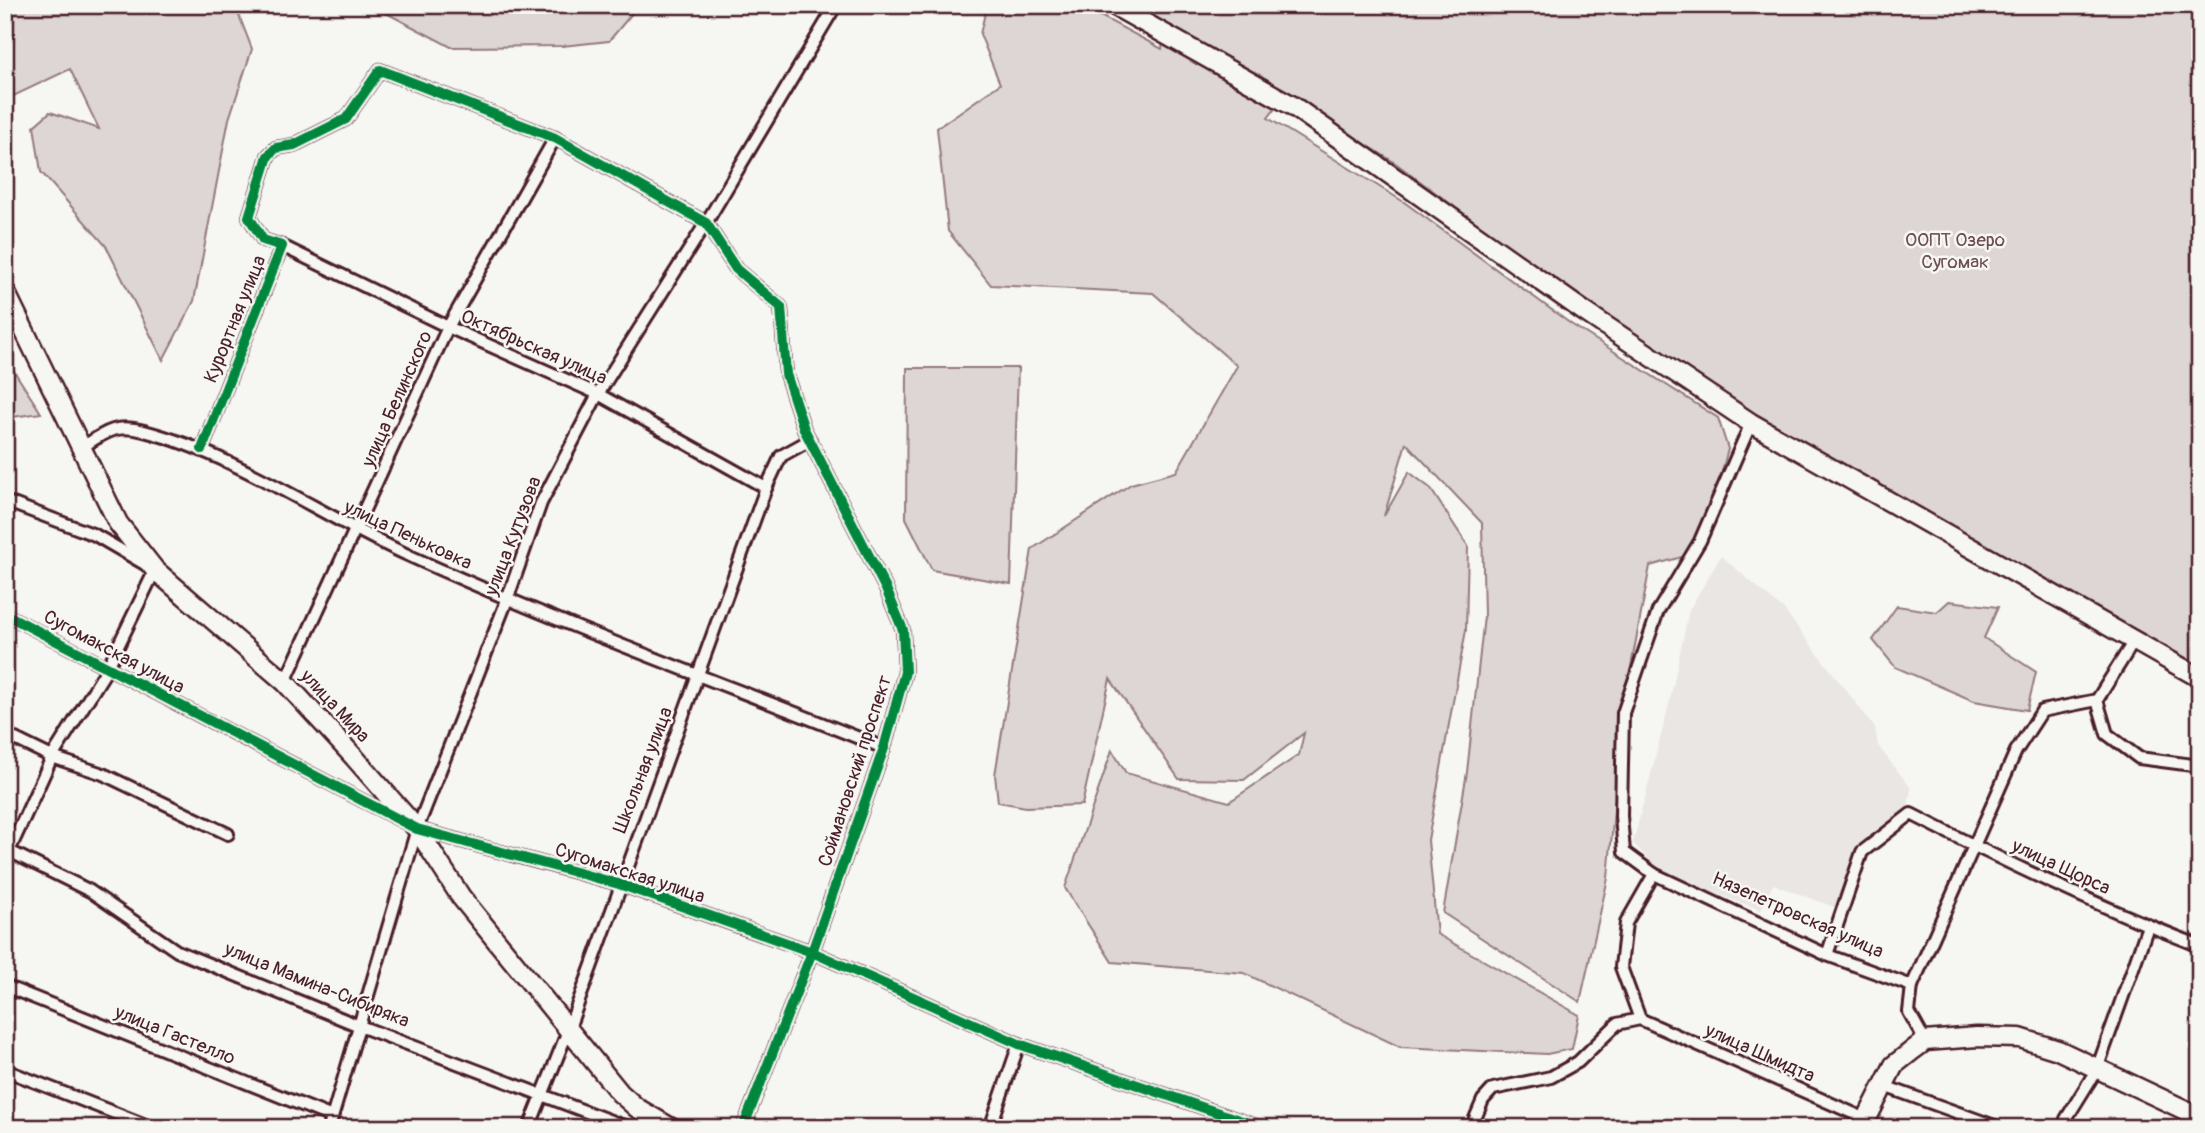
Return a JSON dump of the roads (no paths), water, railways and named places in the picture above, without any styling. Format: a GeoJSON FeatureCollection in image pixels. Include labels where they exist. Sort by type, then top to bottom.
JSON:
{"type":"FeatureCollection","features":[{"type":"Feature","properties":{"kind":"main road"},"geometry":{"type":"LineString","coordinates":[[1112,5],[1293,106],[1585,312],[1751,423],[2200,678]]}},
{"type":"Feature","properties":{"kind":"main road","name":"улица Мира"},"geometry":{"type":"LineString","coordinates":[[5,291],[118,523],[155,570],[285,682],[417,829],[461,897],[620,1093],[637,1108],[670,1128]]}},
{"type":"Feature","properties":{"kind":"main road"},"geometry":{"type":"LineString","coordinates":[[1864,1123],[1894,1065],[1925,1041],[1977,1037],[2020,1038],[2058,1050],[2200,1117]]}},
{"type":"Feature","properties":{"kind":"street","name":"улица Кутузова"},"geometry":{"type":"LineString","coordinates":[[330,1123],[417,829],[507,600],[541,503],[597,394],[706,223],[836,5]]}},
{"type":"Feature","properties":{"kind":"street","name":"Курортная улица"},"geometry":{"type":"LineString","coordinates":[[202,449],[282,246],[262,240],[249,217],[268,156],[276,148],[295,145],[346,118],[380,69],[555,138]]}},
{"type":"Feature","properties":{"kind":"street"},"geometry":{"type":"LineString","coordinates":[[555,138],[706,223]]}},
{"type":"Feature","properties":{"kind":"street","name":"улица Белинского"},"geometry":{"type":"LineString","coordinates":[[285,682],[449,327],[555,138]]}},
{"type":"Feature","properties":{"kind":"street","name":"Соймановский проспект"},"geometry":{"type":"LineString","coordinates":[[706,223],[736,269],[781,307],[786,374],[810,440],[887,589],[903,630],[905,672],[884,748],[812,952],[743,1128]]}},
{"type":"Feature","properties":{"kind":"street","name":"Октябрьская улица"},"geometry":{"type":"LineString","coordinates":[[282,246],[449,327],[597,394],[766,488]]}},
{"type":"Feature","properties":{"kind":"street","name":"Нязепетровская улица"},"geometry":{"type":"LineString","coordinates":[[1751,423],[1700,541],[1658,611],[1623,713],[1621,816],[1624,852],[1654,874],[1827,955],[1912,986]]}},
{"type":"Feature","properties":{"kind":"street","name":"улица Пеньковка"},"geometry":{"type":"LineString","coordinates":[[81,448],[113,427],[141,430],[202,449],[356,532],[507,600],[884,748]]}},
{"type":"Feature","properties":{"kind":"street","name":"Школьная улица"},"geometry":{"type":"LineString","coordinates":[[529,1128],[569,1028],[619,884],[766,488],[781,456],[810,440]]}},
{"type":"Feature","properties":{"kind":"street"},"geometry":{"type":"LineString","coordinates":[[5,502],[95,535],[155,570],[107,669],[51,757],[7,853]]}},
{"type":"Feature","properties":{"kind":"street","name":"Сугомакская улица"},"geometry":{"type":"LineString","coordinates":[[5,614],[417,829],[619,884],[812,952],[1018,1044],[1262,1128]]}},
{"type":"Feature","properties":{"kind":"street"},"geometry":{"type":"LineString","coordinates":[[1925,1041],[1909,1012],[1912,986],[2016,751],[2042,710],[2096,700],[2134,641]]}},
{"type":"Feature","properties":{"kind":"street"},"geometry":{"type":"LineString","coordinates":[[2096,700],[2107,734],[2139,758],[2200,766]]}},
{"type":"Feature","properties":{"kind":"street"},"geometry":{"type":"LineString","coordinates":[[5,734],[51,757],[103,774],[228,834]]}},
{"type":"Feature","properties":{"kind":"street","name":"улица Щорса"},"geometry":{"type":"LineString","coordinates":[[1827,955],[1862,852],[1911,814],[1973,846],[2148,926],[2200,946]]}},
{"type":"Feature","properties":{"kind":"street","name":"улица Мамина-Сибиряка"},"geometry":{"type":"LineString","coordinates":[[7,853],[90,891],[177,951],[357,1025],[629,1128]]}},
{"type":"Feature","properties":{"kind":"street"},"geometry":{"type":"LineString","coordinates":[[1471,1128],[1483,1100],[1493,1088],[1551,1077],[1578,1062],[1617,1024],[1640,1019],[1621,967],[1626,923],[1654,874]]}},
{"type":"Feature","properties":{"kind":"street"},"geometry":{"type":"LineString","coordinates":[[2066,1128],[2066,1119],[2097,1069],[2148,926]]}},
{"type":"Feature","properties":{"kind":"street","name":"улица Гастелло"},"geometry":{"type":"LineString","coordinates":[[5,986],[330,1123]]}},
{"type":"Feature","properties":{"kind":"street","name":"улица Шмидта"},"geometry":{"type":"LineString","coordinates":[[1640,1019],[1864,1123]]}},
{"type":"Feature","properties":{"kind":"street"},"geometry":{"type":"LineString","coordinates":[[990,1128],[1018,1044]]}},
{"type":"Feature","properties":{"kind":"street"},"geometry":{"type":"LineString","coordinates":[[5,1070],[153,1128]]}},
{"type":"Feature","properties":{"kind":"street"},"geometry":{"type":"LineString","coordinates":[[1884,1086],[2000,1128]]}},
{"type":"Feature","properties":{"kind":"park label","name":"ООПТ Озеро Сугомак"},"geometry":{"type":"Point","coordinates":[1955,251]}}]}
